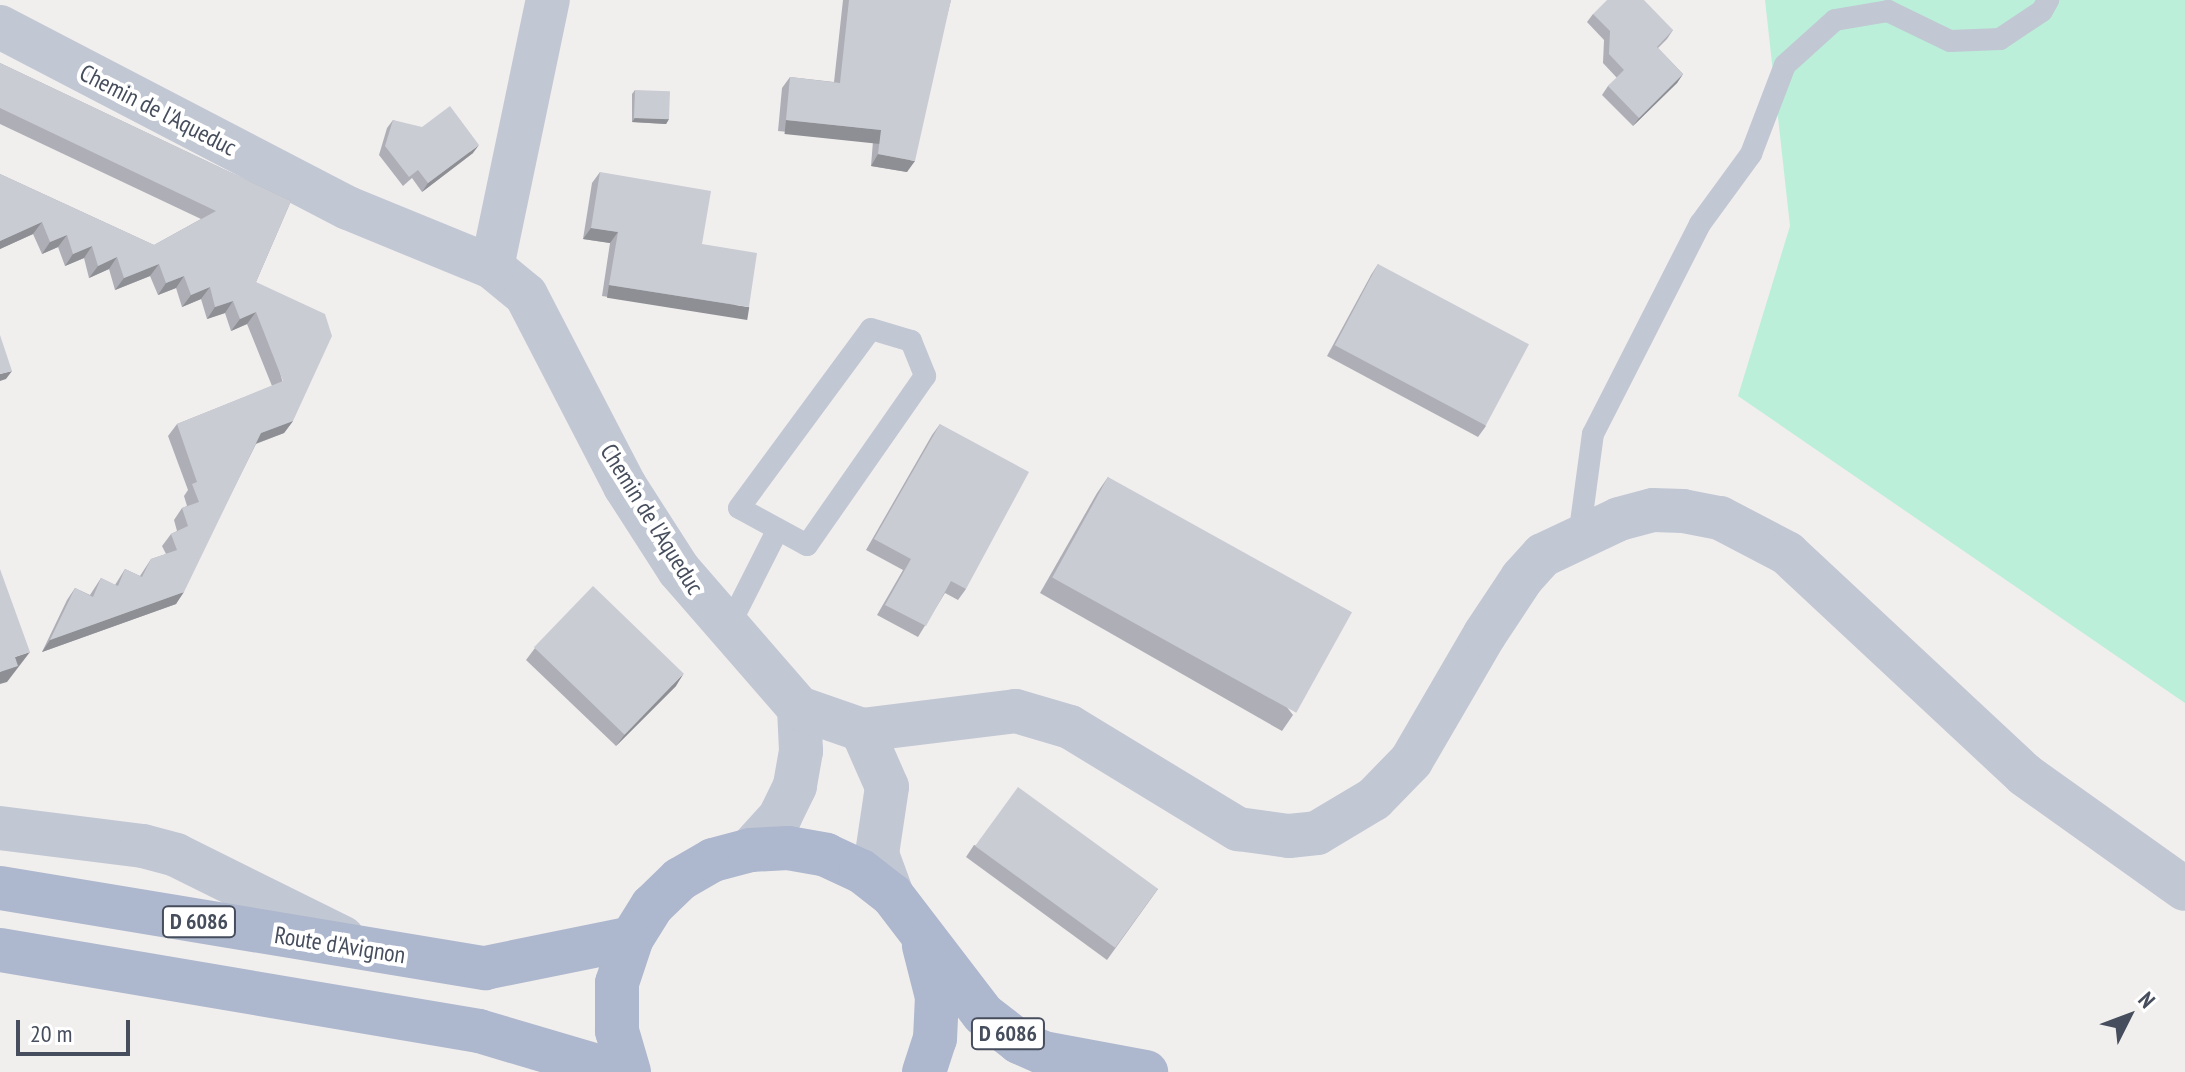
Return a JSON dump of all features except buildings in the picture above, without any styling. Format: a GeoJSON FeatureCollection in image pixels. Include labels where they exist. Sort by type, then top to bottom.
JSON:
{"type":"FeatureCollection","features":[{"type":"Feature","properties":{"kind":"main road"},"geometry":{"type":"LineString","coordinates":[[629,1072],[617,1031],[617,983],[632,938],[652,906],[680,879],[713,860],[750,850],[788,848],[826,855],[861,871],[903,910],[930,960],[937,997],[935,1039],[924,1072]]}},
{"type":"Feature","properties":{"kind":"main road","name":"Route d'Avignon"},"geometry":{"type":"LineString","coordinates":[[0,888],[485,968],[632,938]]}},
{"type":"Feature","properties":{"kind":"main road","name":"D 6086"},"geometry":{"type":"LineString","coordinates":[[903,910],[983,1014],[1019,1042],[1044,1053],[1146,1072]]}},
{"type":"Feature","properties":{"kind":"main road","name":"D 6086"},"geometry":{"type":"LineString","coordinates":[[0,950],[479,1031],[617,1072]]}},
{"type":"Feature","properties":{"kind":"street"},"geometry":{"type":"LineString","coordinates":[[492,267],[548,0]]}},
{"type":"Feature","properties":{"kind":"street","name":"Chemin de l'Aqueduc"},"geometry":{"type":"LineString","coordinates":[[0,27],[348,208],[492,267],[511,279],[539,313],[625,486],[679,570],[727,630],[799,708]]}},
{"type":"Feature","properties":{"kind":"street"},"geometry":{"type":"LineString","coordinates":[[750,850],[780,817],[795,786],[801,751],[799,708],[862,730],[1016,711],[1070,727],[1238,829],[1289,836],[1317,833],[1342,822],[1391,784],[1411,761],[1522,578],[1543,555],[1579,537],[1653,510],[1683,511],[1720,518],[1787,553],[2025,775],[2185,889]]}},
{"type":"Feature","properties":{"kind":"street"},"geometry":{"type":"LineString","coordinates":[[862,730],[887,787],[877,854],[903,910]]}},
{"type":"Feature","properties":{"kind":"street"},"geometry":{"type":"LineString","coordinates":[[0,828],[143,846],[176,855],[333,935],[383,951]]}},
{"type":"Feature","properties":{"kind":"lane"},"geometry":{"type":"LineString","coordinates":[[1579,537],[1593,434],[1700,224],[1751,154],[1785,65],[1835,20],[1888,11],[1950,41],[2000,39],[2042,11],[2048,0]]}},
{"type":"Feature","properties":{"kind":"lane"},"geometry":{"type":"LineString","coordinates":[[871,329],[911,341],[925,376],[807,545],[777,531],[739,508],[871,329]]}},
{"type":"Feature","properties":{"kind":"lane"},"geometry":{"type":"LineString","coordinates":[[727,630],[777,531]]}},
{"type":"Feature","properties":{"kind":"green space"},"geometry":{"type":"Polygon","coordinates":[[[1765,0],[2185,0],[2185,703],[1738,396],[1790,226],[1765,0]]]}}]}
